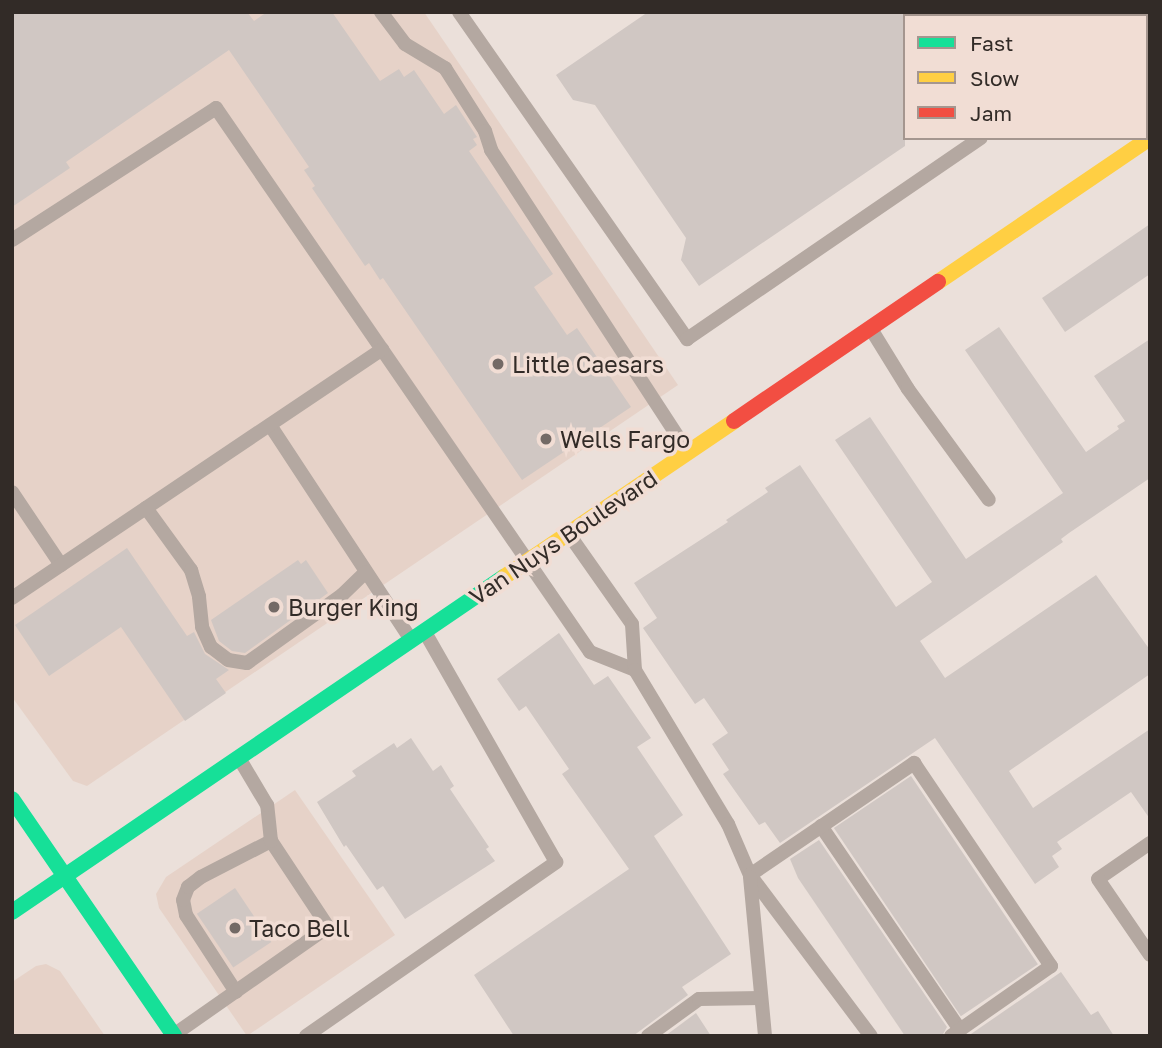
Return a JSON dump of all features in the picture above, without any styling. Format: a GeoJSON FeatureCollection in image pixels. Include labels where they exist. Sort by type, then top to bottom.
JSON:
{"type":"FeatureCollection","features":[{"type":"Feature","properties":{"kind":"main road","name":"Van Nuys Boulevard"},"geometry":{"type":"LineString","coordinates":[[12,912],[1147,140]]}},
{"type":"Feature","properties":{"kind":"main road"},"geometry":{"type":"LineString","coordinates":[[12,799],[174,1035]]}},
{"type":"Feature","properties":{"kind":"lane"},"geometry":{"type":"LineString","coordinates":[[381,12],[405,44],[445,68],[485,131],[491,150],[688,452]]}},
{"type":"Feature","properties":{"kind":"lane"},"geometry":{"type":"LineString","coordinates":[[460,12],[687,339],[978,140]]}},
{"type":"Feature","properties":{"kind":"lane"},"geometry":{"type":"LineString","coordinates":[[12,240],[216,108],[590,652],[635,670]]}},
{"type":"Feature","properties":{"kind":"lane"},"geometry":{"type":"LineString","coordinates":[[870,328],[908,389],[989,500]]}},
{"type":"Feature","properties":{"kind":"lane"},"geometry":{"type":"LineString","coordinates":[[12,598],[382,349]]}},
{"type":"Feature","properties":{"kind":"lane"},"geometry":{"type":"LineString","coordinates":[[270,425],[366,572],[418,636],[556,862],[306,1036]]}},
{"type":"Feature","properties":{"kind":"lane"},"geometry":{"type":"LineString","coordinates":[[12,492],[61,565]]}},
{"type":"Feature","properties":{"kind":"lane"},"geometry":{"type":"LineString","coordinates":[[146,508],[191,570],[199,597],[202,627],[211,647],[228,660],[247,663],[342,595],[366,572]]}},
{"type":"Feature","properties":{"kind":"lane"},"geometry":{"type":"LineString","coordinates":[[568,533],[632,624],[635,670],[728,824],[750,875],[871,1036]]}},
{"type":"Feature","properties":{"kind":"lane"},"geometry":{"type":"LineString","coordinates":[[174,1035],[328,927],[271,841],[267,805],[239,757]]}},
{"type":"Feature","properties":{"kind":"lane"},"geometry":{"type":"LineString","coordinates":[[750,875],[821,826],[914,763],[1051,966],[955,1033],[821,826]]}},
{"type":"Feature","properties":{"kind":"lane"},"geometry":{"type":"LineString","coordinates":[[236,992],[186,915],[183,900],[188,887],[201,877],[271,841]]}},
{"type":"Feature","properties":{"kind":"lane"},"geometry":{"type":"LineString","coordinates":[[1150,843],[1098,879],[1150,955]]}},
{"type":"Feature","properties":{"kind":"lane"},"geometry":{"type":"LineString","coordinates":[[750,875],[765,1036]]}},
{"type":"Feature","properties":{"kind":"lane"},"geometry":{"type":"LineString","coordinates":[[648,1036],[699,999],[761,998]]}},
{"type":"Feature","properties":{"kind":"shaded area"},"geometry":{"type":"Polygon","coordinates":[[[12,12],[424,12],[678,385],[87,786],[73,781],[12,697],[12,12]]]}},
{"type":"Feature","properties":{"kind":"shaded area"},"geometry":{"type":"Polygon","coordinates":[[[295,790],[395,935],[247,1036],[159,908],[156,894],[166,877],[295,790]]]}},
{"type":"Feature","properties":{"kind":"shaded area"},"geometry":{"type":"Polygon","coordinates":[[[46,964],[60,971],[105,1036],[12,1036],[12,982],[36,966],[46,964]]]}},
{"type":"Feature","properties":{"kind":"building"},"geometry":{"type":"Polygon","coordinates":[[[12,12],[247,12],[254,21],[267,12],[332,12],[380,81],[399,69],[404,77],[414,70],[444,114],[456,105],[477,137],[473,139],[477,145],[469,151],[553,274],[534,287],[567,335],[577,328],[631,407],[522,480],[383,278],[380,280],[369,263],[365,266],[312,188],[315,186],[304,170],[309,167],[229,50],[66,162],[70,168],[12,207],[12,12]]]}},
{"type":"Feature","properties":{"kind":"building"},"geometry":{"type":"Polygon","coordinates":[[[648,12],[905,12],[905,146],[699,286],[681,260],[686,238],[595,105],[573,100],[556,75],[648,12]]]}},
{"type":"Feature","properties":{"kind":"building"},"geometry":{"type":"Polygon","coordinates":[[[1150,224],[1150,274],[1065,332],[1042,298],[1150,224]]]}},
{"type":"Feature","properties":{"kind":"building"},"geometry":{"type":"Polygon","coordinates":[[[999,327],[1086,452],[1119,429],[1117,426],[1125,421],[1094,376],[1150,339],[1150,478],[920,641],[945,678],[1096,575],[1150,650],[1150,674],[1009,771],[1033,808],[1150,729],[1150,819],[1131,792],[1057,842],[1062,849],[1052,856],[1059,867],[1035,884],[935,738],[780,843],[765,822],[759,825],[723,774],[729,770],[712,744],[728,733],[704,698],[695,704],[643,628],[657,618],[634,583],[728,522],[726,520],[768,492],[765,488],[800,465],[896,607],[932,582],[835,440],[870,417],[966,559],[1063,493],[965,350],[999,327]]]}},
{"type":"Feature","properties":{"kind":"building"},"geometry":{"type":"Polygon","coordinates":[[[127,548],[187,636],[194,632],[205,654],[229,670],[216,679],[226,693],[185,721],[121,627],[49,676],[15,625],[127,548]]]}},
{"type":"Feature","properties":{"kind":"building","name":"Burger King"},"geometry":{"type":"Polygon","coordinates":[[[298,560],[301,564],[306,560],[328,593],[245,653],[232,651],[219,641],[211,620],[298,560]]]}},
{"type":"Feature","properties":{"kind":"building"},"geometry":{"type":"Polygon","coordinates":[[[559,633],[594,685],[608,676],[651,738],[637,747],[683,815],[654,836],[731,954],[682,987],[688,995],[633,1036],[514,1036],[474,975],[629,869],[562,774],[569,769],[526,706],[519,711],[497,679],[559,633]]]}},
{"type":"Feature","properties":{"kind":"building"},"geometry":{"type":"Polygon","coordinates":[[[411,738],[433,771],[441,765],[454,786],[450,789],[489,847],[486,849],[495,861],[405,919],[383,886],[377,890],[346,845],[344,847],[317,802],[356,776],[352,771],[394,743],[397,748],[411,738]]]}},
{"type":"Feature","properties":{"kind":"building"},"geometry":{"type":"Polygon","coordinates":[[[911,776],[1038,964],[961,1016],[834,828],[911,776]]]}},
{"type":"Feature","properties":{"kind":"building"},"geometry":{"type":"Polygon","coordinates":[[[819,840],[947,1027],[942,1036],[905,1036],[798,878],[790,859],[819,840]]]}},
{"type":"Feature","properties":{"kind":"building","name":"Taco Bell"},"geometry":{"type":"Polygon","coordinates":[[[235,888],[271,942],[233,968],[197,914],[235,888]]]}},
{"type":"Feature","properties":{"kind":"building"},"geometry":{"type":"Polygon","coordinates":[[[1061,972],[1091,1015],[1098,1011],[1114,1036],[968,1036],[1061,972]]]}},
{"type":"Feature","properties":{"kind":"building"},"geometry":{"type":"Polygon","coordinates":[[[696,1013],[711,1036],[665,1036],[696,1013]]]}},
{"type":"Feature","properties":{"kind":"traffic: fast"},"geometry":{"type":"LineString","coordinates":[[12,912],[504,577]]}},
{"type":"Feature","properties":{"kind":"traffic: fast"},"geometry":{"type":"LineString","coordinates":[[12,799],[174,1036]]}},
{"type":"Feature","properties":{"kind":"traffic: slow"},"geometry":{"type":"LineString","coordinates":[[938,282],[1147,140]]}},
{"type":"Feature","properties":{"kind":"traffic: slow"},"geometry":{"type":"LineString","coordinates":[[504,577],[734,421]]}},
{"type":"Feature","properties":{"kind":"traffic: jam"},"geometry":{"type":"LineString","coordinates":[[734,421],[938,282]]}},
{"type":"Feature","properties":{"kind":"place","name":"Little Caesars"},"geometry":{"type":"Point","coordinates":[498,364]}},
{"type":"Feature","properties":{"kind":"place","name":"Wells Fargo"},"geometry":{"type":"Point","coordinates":[546,439]}},
{"type":"Feature","properties":{"kind":"place","name":"Burger King"},"geometry":{"type":"Point","coordinates":[274,607]}},
{"type":"Feature","properties":{"kind":"place","name":"Taco Bell"},"geometry":{"type":"Point","coordinates":[235,928]}}]}
